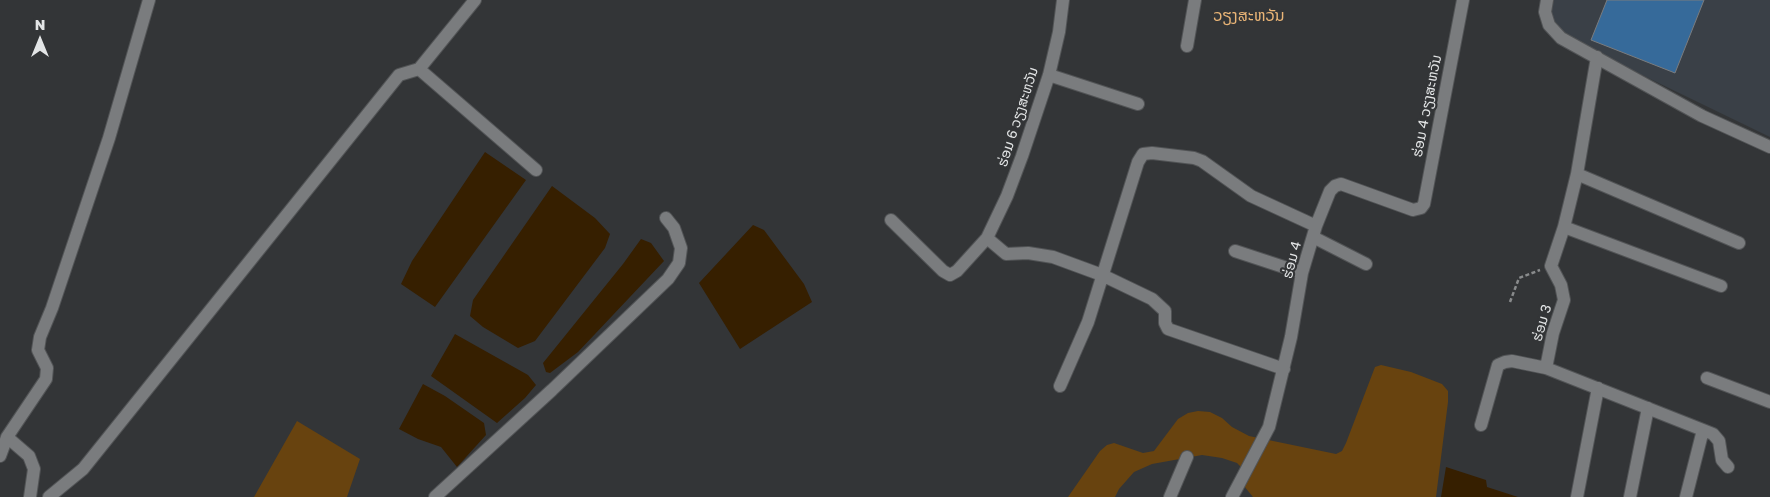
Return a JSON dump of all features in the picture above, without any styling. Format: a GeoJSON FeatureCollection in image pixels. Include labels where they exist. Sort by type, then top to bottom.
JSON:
{"type":"FeatureCollection","features":[{"type":"Feature","properties":{"kind":"street"},"geometry":{"type":"LineString","coordinates":[[0,456],[7,437],[46,379],[47,368],[38,350],[40,337],[52,308],[110,138],[149,0]]}},
{"type":"Feature","properties":{"kind":"street"},"geometry":{"type":"LineString","coordinates":[[48,497],[83,469],[399,75],[419,68],[475,0]]}},
{"type":"Feature","properties":{"kind":"street","name":"ຮ່ອມ 6 ວຽງສະຫວັນ"},"geometry":{"type":"LineString","coordinates":[[890,220],[943,271],[950,275],[957,271],[987,238],[1007,196],[1049,75],[1059,32],[1063,0]]}},
{"type":"Feature","properties":{"kind":"street"},"geometry":{"type":"LineString","coordinates":[[1186,46],[1195,0]]}},
{"type":"Feature","properties":{"kind":"street","name":"ຮ່ອມ 4 ວຽງສະຫວັນ"},"geometry":{"type":"LineString","coordinates":[[1413,210],[1421,208],[1424,204],[1463,0]]}},
{"type":"Feature","properties":{"kind":"street"},"geometry":{"type":"LineString","coordinates":[[1547,0],[1546,12],[1549,25],[1561,38],[1702,116],[1770,146]]}},
{"type":"Feature","properties":{"kind":"street"},"geometry":{"type":"LineString","coordinates":[[1551,266],[1564,227],[1577,174],[1597,58]]}},
{"type":"Feature","properties":{"kind":"street"},"geometry":{"type":"LineString","coordinates":[[419,68],[536,170]]}},
{"type":"Feature","properties":{"kind":"street"},"geometry":{"type":"LineString","coordinates":[[1049,75],[1138,104]]}},
{"type":"Feature","properties":{"kind":"street"},"geometry":{"type":"LineString","coordinates":[[1060,386],[1088,322],[1138,162],[1143,154],[1152,153],[1194,158],[1202,161],[1251,196],[1315,231],[1366,264]]}},
{"type":"Feature","properties":{"kind":"street"},"geometry":{"type":"LineString","coordinates":[[1577,174],[1740,243]]}},
{"type":"Feature","properties":{"kind":"street","name":"ຮ່ອມ 4"},"geometry":{"type":"LineString","coordinates":[[1232,497],[1269,427],[1284,368],[1302,273],[1330,191],[1335,186],[1341,184],[1413,210]]}},
{"type":"Feature","properties":{"kind":"street"},"geometry":{"type":"LineString","coordinates":[[435,497],[552,390],[668,279],[679,263],[681,248],[674,228],[666,218]]}},
{"type":"Feature","properties":{"kind":"street"},"geometry":{"type":"LineString","coordinates":[[1564,227],[1721,286]]}},
{"type":"Feature","properties":{"kind":"street"},"geometry":{"type":"LineString","coordinates":[[987,238],[1006,254],[1028,253],[1053,257],[1102,275],[1152,299],[1165,311],[1165,323],[1168,329],[1284,368]]}},
{"type":"Feature","properties":{"kind":"street"},"geometry":{"type":"LineString","coordinates":[[1234,251],[1302,273]]}},
{"type":"Feature","properties":{"kind":"street","name":"ຮ່ອມ 3"},"geometry":{"type":"LineString","coordinates":[[1546,368],[1553,333],[1564,300],[1562,285],[1551,266]]}},
{"type":"Feature","properties":{"kind":"street"},"geometry":{"type":"LineString","coordinates":[[1481,425],[1498,365],[1512,361],[1546,368],[1713,434],[1719,441],[1722,460],[1728,468]]}},
{"type":"Feature","properties":{"kind":"street"},"geometry":{"type":"LineString","coordinates":[[1707,378],[1770,402]]}},
{"type":"Feature","properties":{"kind":"street"},"geometry":{"type":"LineString","coordinates":[[1577,497],[1598,388]]}},
{"type":"Feature","properties":{"kind":"street"},"geometry":{"type":"LineString","coordinates":[[1630,497],[1648,408]]}},
{"type":"Feature","properties":{"kind":"street"},"geometry":{"type":"LineString","coordinates":[[1686,497],[1703,430]]}},
{"type":"Feature","properties":{"kind":"street"},"geometry":{"type":"LineString","coordinates":[[7,437],[30,456],[34,469],[30,497]]}},
{"type":"Feature","properties":{"kind":"street"},"geometry":{"type":"LineString","coordinates":[[1170,497],[1187,457]]}},
{"type":"Feature","properties":{"kind":"path"},"geometry":{"type":"LineString","coordinates":[[1510,302],[1519,278],[1551,266]]}},
{"type":"Feature","properties":{"kind":"shaded area"},"geometry":{"type":"Polygon","coordinates":[[[1554,0],[1770,0],[1770,137],[1547,29],[1554,0]]]}},
{"type":"Feature","properties":{"kind":"shaded area"},"geometry":{"type":"Polygon","coordinates":[[[485,152],[526,180],[435,307],[401,284],[412,261],[485,152]]]}},
{"type":"Feature","properties":{"kind":"shaded area"},"geometry":{"type":"Polygon","coordinates":[[[552,186],[595,218],[610,234],[605,248],[535,341],[518,348],[483,327],[470,316],[473,300],[552,186]]]}},
{"type":"Feature","properties":{"kind":"shaded area"},"geometry":{"type":"Polygon","coordinates":[[[753,225],[764,230],[804,284],[812,302],[740,349],[699,283],[753,225]]]}},
{"type":"Feature","properties":{"kind":"shaded area"},"geometry":{"type":"Polygon","coordinates":[[[641,239],[651,243],[664,261],[578,352],[550,373],[546,372],[543,363],[641,239]]]}},
{"type":"Feature","properties":{"kind":"shaded area"},"geometry":{"type":"Polygon","coordinates":[[[455,334],[528,375],[536,385],[525,398],[497,423],[431,376],[455,334]]]}},
{"type":"Feature","properties":{"kind":"shaded area"},"geometry":{"type":"Polygon","coordinates":[[[1381,365],[1411,372],[1442,384],[1448,391],[1436,497],[1253,497],[1244,486],[1242,468],[1237,463],[1222,458],[1202,455],[1152,464],[1134,472],[1119,489],[1115,497],[1068,497],[1100,451],[1107,445],[1114,443],[1143,453],[1154,451],[1178,419],[1188,413],[1198,411],[1210,412],[1249,436],[1336,454],[1342,451],[1346,443],[1375,367],[1381,365]]]}},
{"type":"Feature","properties":{"kind":"shaded area"},"geometry":{"type":"Polygon","coordinates":[[[423,384],[445,396],[484,423],[486,435],[457,467],[441,447],[418,439],[399,429],[423,384]]]}},
{"type":"Feature","properties":{"kind":"shaded area"},"geometry":{"type":"Polygon","coordinates":[[[297,421],[360,459],[347,497],[254,497],[297,421]]]}},
{"type":"Feature","properties":{"kind":"shaded area"},"geometry":{"type":"Polygon","coordinates":[[[1446,467],[1486,480],[1487,487],[1518,497],[1441,497],[1446,467]]]}},
{"type":"Feature","properties":{"kind":"building"},"geometry":{"type":"Polygon","coordinates":[[[1607,0],[1704,0],[1675,73],[1591,40],[1607,0]]]}},
{"type":"Feature","properties":{"kind":"district","name":"ວຽງສະຫວັນ"},"geometry":{"type":"Point","coordinates":[1249,16]}}]}
